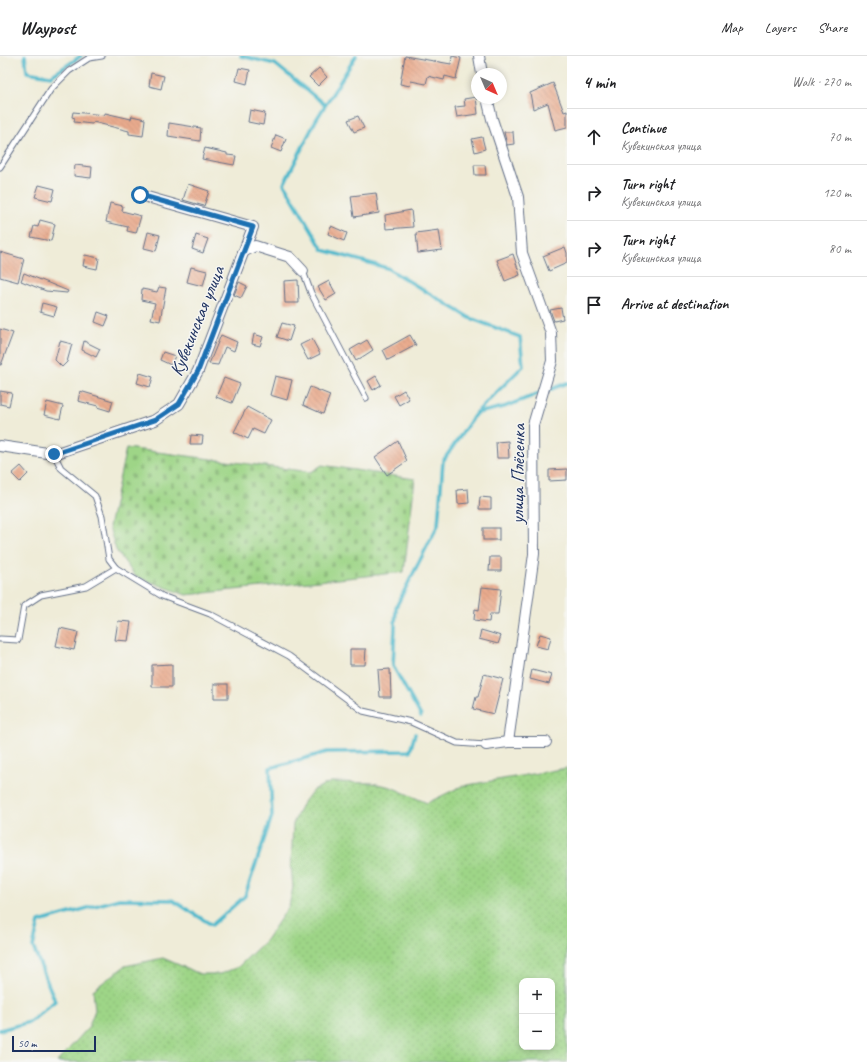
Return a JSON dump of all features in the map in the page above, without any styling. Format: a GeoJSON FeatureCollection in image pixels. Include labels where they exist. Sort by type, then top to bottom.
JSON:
{"type":"FeatureCollection","features":[{"type":"Feature","properties":{"kind":"street"},"geometry":{"type":"LineString","coordinates":[[479,56],[481,68]]}},
{"type":"Feature","properties":{"kind":"street","name":"улица Плёсенка"},"geometry":{"type":"LineString","coordinates":[[489,104],[492,119],[518,197],[522,253],[551,333],[552,361],[533,425],[534,554],[508,742]]}},
{"type":"Feature","properties":{"kind":"street","name":"Кувекинская улица"},"geometry":{"type":"LineString","coordinates":[[0,446],[54,454],[155,420],[179,404],[198,371],[253,227],[140,195]]}},
{"type":"Feature","properties":{"kind":"street"},"geometry":{"type":"LineString","coordinates":[[243,252],[254,246],[290,257],[303,272]]}},
{"type":"Feature","properties":{"kind":"street"},"geometry":{"type":"LineString","coordinates":[[486,746],[508,742],[546,742]]}},
{"type":"Feature","properties":{"kind":"lane"},"geometry":{"type":"LineString","coordinates":[[0,166],[51,89],[69,72],[89,58],[102,56]]}},
{"type":"Feature","properties":{"kind":"lane"},"geometry":{"type":"LineString","coordinates":[[303,272],[311,293],[366,398]]}},
{"type":"Feature","properties":{"kind":"lane"},"geometry":{"type":"LineString","coordinates":[[54,454],[61,468],[96,496],[102,516],[109,559],[116,568],[162,596],[210,614],[289,656],[363,711],[411,722],[457,743],[486,746]]}},
{"type":"Feature","properties":{"kind":"lane"},"geometry":{"type":"LineString","coordinates":[[0,639],[18,640],[24,606],[41,595],[86,586],[116,568]]}},
{"type":"Feature","properties":{"kind":"green space"},"geometry":{"type":"Polygon","coordinates":[[[126,448],[311,472],[322,465],[415,479],[404,572],[186,595],[135,576],[116,550],[109,527],[126,448]]]}},
{"type":"Feature","properties":{"kind":"green space"},"geometry":{"type":"Polygon","coordinates":[[[567,768],[567,1062],[57,1062],[88,1028],[95,1010],[93,990],[125,966],[163,958],[200,974],[220,974],[238,967],[266,940],[289,906],[293,887],[291,867],[293,824],[301,806],[313,790],[331,782],[372,783],[391,787],[427,803],[462,786],[567,768]]]}},
{"type":"Feature","properties":{"kind":"building"},"geometry":{"type":"Polygon","coordinates":[[[405,56],[451,64],[452,56],[461,58],[456,79],[445,76],[444,80],[428,76],[426,84],[411,81],[410,86],[400,84],[405,56]]]}},
{"type":"Feature","properties":{"kind":"building"},"geometry":{"type":"Polygon","coordinates":[[[239,68],[250,70],[247,84],[236,81],[239,68]]]}},
{"type":"Feature","properties":{"kind":"building"},"geometry":{"type":"Polygon","coordinates":[[[319,68],[327,77],[318,86],[309,77],[319,68]]]}},
{"type":"Feature","properties":{"kind":"building"},"geometry":{"type":"Polygon","coordinates":[[[151,73],[164,76],[161,89],[149,86],[151,73]]]}},
{"type":"Feature","properties":{"kind":"building"},"geometry":{"type":"Polygon","coordinates":[[[553,83],[564,112],[567,111],[567,127],[555,130],[548,103],[533,109],[530,93],[553,83]]]}},
{"type":"Feature","properties":{"kind":"building"},"geometry":{"type":"Polygon","coordinates":[[[471,98],[471,104],[477,104],[478,114],[457,117],[455,107],[465,106],[464,99],[471,98]]]}},
{"type":"Feature","properties":{"kind":"building"},"geometry":{"type":"Polygon","coordinates":[[[250,110],[265,113],[263,125],[248,122],[250,110]]]}},
{"type":"Feature","properties":{"kind":"building"},"geometry":{"type":"Polygon","coordinates":[[[73,112],[105,115],[105,113],[131,119],[132,116],[145,119],[143,136],[129,134],[129,131],[93,122],[92,124],[74,122],[75,118],[72,117],[73,112]]]}},
{"type":"Feature","properties":{"kind":"building"},"geometry":{"type":"Polygon","coordinates":[[[358,116],[364,128],[354,132],[348,120],[358,116]]]}},
{"type":"Feature","properties":{"kind":"building"},"geometry":{"type":"Polygon","coordinates":[[[169,123],[201,128],[200,141],[168,136],[169,123]]]}},
{"type":"Feature","properties":{"kind":"building"},"geometry":{"type":"Polygon","coordinates":[[[504,132],[513,132],[514,144],[507,145],[504,132]]]}},
{"type":"Feature","properties":{"kind":"building"},"geometry":{"type":"Polygon","coordinates":[[[276,135],[286,139],[281,152],[271,148],[276,135]]]}},
{"type":"Feature","properties":{"kind":"building"},"geometry":{"type":"Polygon","coordinates":[[[482,137],[485,149],[475,152],[472,139],[482,137]]]}},
{"type":"Feature","properties":{"kind":"building"},"geometry":{"type":"Polygon","coordinates":[[[205,148],[227,153],[227,155],[236,156],[234,165],[202,159],[205,148]]]}},
{"type":"Feature","properties":{"kind":"building"},"geometry":{"type":"Polygon","coordinates":[[[75,165],[92,167],[91,178],[74,176],[75,165]]]}},
{"type":"Feature","properties":{"kind":"building"},"geometry":{"type":"Polygon","coordinates":[[[474,165],[485,165],[486,175],[475,175],[474,165]]]}},
{"type":"Feature","properties":{"kind":"building"},"geometry":{"type":"Polygon","coordinates":[[[188,184],[209,191],[204,206],[183,200],[188,184]]]}},
{"type":"Feature","properties":{"kind":"building"},"geometry":{"type":"Polygon","coordinates":[[[39,185],[55,189],[52,201],[35,197],[39,185]]]}},
{"type":"Feature","properties":{"kind":"building"},"geometry":{"type":"Polygon","coordinates":[[[376,193],[379,213],[354,217],[351,196],[376,193]]]}},
{"type":"Feature","properties":{"kind":"building"},"geometry":{"type":"Polygon","coordinates":[[[110,203],[123,206],[122,211],[141,216],[136,233],[127,231],[128,227],[106,222],[110,203]]]}},
{"type":"Feature","properties":{"kind":"building"},"geometry":{"type":"Polygon","coordinates":[[[411,210],[413,227],[386,229],[385,215],[411,210]]]}},
{"type":"Feature","properties":{"kind":"building"},"geometry":{"type":"Polygon","coordinates":[[[40,220],[55,224],[51,241],[31,237],[34,226],[38,227],[40,220]]]}},
{"type":"Feature","properties":{"kind":"building"},"geometry":{"type":"Polygon","coordinates":[[[331,226],[347,233],[344,241],[328,234],[331,226]]]}},
{"type":"Feature","properties":{"kind":"building"},"geometry":{"type":"Polygon","coordinates":[[[439,230],[442,250],[418,253],[416,233],[439,230]]]}},
{"type":"Feature","properties":{"kind":"building"},"geometry":{"type":"Polygon","coordinates":[[[148,232],[160,235],[156,251],[144,248],[148,232]]]}},
{"type":"Feature","properties":{"kind":"building"},"geometry":{"type":"Polygon","coordinates":[[[196,235],[208,239],[203,253],[192,249],[196,235]]]}},
{"type":"Feature","properties":{"kind":"building"},"geometry":{"type":"Polygon","coordinates":[[[565,247],[567,253],[567,263],[549,271],[543,256],[565,247]]]}},
{"type":"Feature","properties":{"kind":"building"},"geometry":{"type":"Polygon","coordinates":[[[0,252],[24,259],[18,282],[0,277],[0,252]]]}},
{"type":"Feature","properties":{"kind":"building"},"geometry":{"type":"Polygon","coordinates":[[[513,254],[520,275],[505,281],[497,260],[513,254]]]}},
{"type":"Feature","properties":{"kind":"building"},"geometry":{"type":"Polygon","coordinates":[[[85,255],[99,258],[97,269],[83,266],[85,255]]]}},
{"type":"Feature","properties":{"kind":"building"},"geometry":{"type":"Polygon","coordinates":[[[191,267],[207,271],[203,286],[187,282],[191,267]]]}},
{"type":"Feature","properties":{"kind":"building"},"geometry":{"type":"Polygon","coordinates":[[[24,273],[68,291],[67,293],[46,291],[21,281],[24,273]]]}},
{"type":"Feature","properties":{"kind":"building"},"geometry":{"type":"Polygon","coordinates":[[[298,280],[299,303],[285,303],[284,281],[298,280]]]}},
{"type":"Feature","properties":{"kind":"building"},"geometry":{"type":"Polygon","coordinates":[[[329,281],[336,294],[326,300],[318,287],[329,281]]]}},
{"type":"Feature","properties":{"kind":"building"},"geometry":{"type":"Polygon","coordinates":[[[239,282],[247,286],[241,298],[234,295],[239,282]]]}},
{"type":"Feature","properties":{"kind":"building"},"geometry":{"type":"Polygon","coordinates":[[[159,287],[166,288],[160,321],[151,319],[155,303],[141,300],[142,289],[157,292],[159,287]]]}},
{"type":"Feature","properties":{"kind":"building"},"geometry":{"type":"Polygon","coordinates":[[[42,303],[57,307],[54,316],[40,312],[42,303]]]}},
{"type":"Feature","properties":{"kind":"building"},"geometry":{"type":"Polygon","coordinates":[[[561,308],[563,319],[554,321],[550,310],[561,308]]]}},
{"type":"Feature","properties":{"kind":"building"},"geometry":{"type":"Polygon","coordinates":[[[98,312],[109,316],[105,326],[95,322],[98,312]]]}},
{"type":"Feature","properties":{"kind":"building"},"geometry":{"type":"Polygon","coordinates":[[[282,323],[294,326],[289,341],[277,337],[282,323]]]}},
{"type":"Feature","properties":{"kind":"building"},"geometry":{"type":"Polygon","coordinates":[[[0,329],[13,333],[1,365],[0,365],[0,329]]]}},
{"type":"Feature","properties":{"kind":"building"},"geometry":{"type":"Polygon","coordinates":[[[254,334],[263,337],[260,346],[252,344],[254,334]]]}},
{"type":"Feature","properties":{"kind":"building"},"geometry":{"type":"Polygon","coordinates":[[[221,335],[237,342],[234,351],[225,347],[218,365],[209,364],[221,335]]]}},
{"type":"Feature","properties":{"kind":"building"},"geometry":{"type":"Polygon","coordinates":[[[410,335],[416,345],[388,360],[383,350],[410,335]]]}},
{"type":"Feature","properties":{"kind":"building"},"geometry":{"type":"Polygon","coordinates":[[[312,339],[320,354],[308,360],[300,345],[312,339]]]}},
{"type":"Feature","properties":{"kind":"building"},"geometry":{"type":"Polygon","coordinates":[[[367,340],[373,350],[356,361],[350,350],[367,340]]]}},
{"type":"Feature","properties":{"kind":"building"},"geometry":{"type":"Polygon","coordinates":[[[60,341],[72,344],[67,362],[62,367],[55,360],[60,341]]]}},
{"type":"Feature","properties":{"kind":"building"},"geometry":{"type":"Polygon","coordinates":[[[84,341],[100,349],[96,357],[82,350],[84,341]]]}},
{"type":"Feature","properties":{"kind":"building"},"geometry":{"type":"Polygon","coordinates":[[[163,352],[175,356],[171,365],[160,360],[163,352]]]}},
{"type":"Feature","properties":{"kind":"building"},"geometry":{"type":"Polygon","coordinates":[[[140,373],[153,377],[150,387],[137,383],[140,373]]]}},
{"type":"Feature","properties":{"kind":"building"},"geometry":{"type":"Polygon","coordinates":[[[275,376],[292,380],[287,400],[270,395],[275,376]]]}},
{"type":"Feature","properties":{"kind":"building"},"geometry":{"type":"Polygon","coordinates":[[[376,376],[381,385],[373,390],[368,381],[376,376]]]}},
{"type":"Feature","properties":{"kind":"building"},"geometry":{"type":"Polygon","coordinates":[[[224,378],[240,384],[232,403],[216,397],[224,378]]]}},
{"type":"Feature","properties":{"kind":"building"},"geometry":{"type":"Polygon","coordinates":[[[310,387],[330,395],[323,414],[303,405],[310,387]]]}},
{"type":"Feature","properties":{"kind":"building"},"geometry":{"type":"Polygon","coordinates":[[[404,390],[409,399],[399,405],[394,396],[404,390]]]}},
{"type":"Feature","properties":{"kind":"building"},"geometry":{"type":"Polygon","coordinates":[[[0,391],[12,393],[9,406],[0,404],[0,391]]]}},
{"type":"Feature","properties":{"kind":"building"},"geometry":{"type":"Polygon","coordinates":[[[80,391],[113,401],[110,411],[78,401],[80,391]]]}},
{"type":"Feature","properties":{"kind":"building"},"geometry":{"type":"Polygon","coordinates":[[[47,402],[63,406],[60,419],[44,415],[47,402]]]}},
{"type":"Feature","properties":{"kind":"building"},"geometry":{"type":"Polygon","coordinates":[[[247,407],[271,420],[264,434],[253,429],[248,439],[234,432],[247,407]]]}},
{"type":"Feature","properties":{"kind":"building"},"geometry":{"type":"Polygon","coordinates":[[[191,435],[203,436],[202,444],[190,444],[191,435]]]}},
{"type":"Feature","properties":{"kind":"building"},"geometry":{"type":"Polygon","coordinates":[[[398,441],[407,461],[387,475],[375,457],[398,441]]]}},
{"type":"Feature","properties":{"kind":"building"},"geometry":{"type":"Polygon","coordinates":[[[508,441],[509,458],[497,458],[496,442],[508,441]]]}},
{"type":"Feature","properties":{"kind":"building"},"geometry":{"type":"Polygon","coordinates":[[[21,466],[28,474],[20,482],[12,474],[21,466]]]}},
{"type":"Feature","properties":{"kind":"building"},"geometry":{"type":"Polygon","coordinates":[[[567,469],[567,480],[549,481],[549,470],[567,469]]]}},
{"type":"Feature","properties":{"kind":"building"},"geometry":{"type":"Polygon","coordinates":[[[468,489],[469,503],[458,504],[457,490],[468,489]]]}},
{"type":"Feature","properties":{"kind":"building"},"geometry":{"type":"Polygon","coordinates":[[[480,497],[491,498],[491,509],[479,509],[480,497]]]}},
{"type":"Feature","properties":{"kind":"building"},"geometry":{"type":"Polygon","coordinates":[[[483,528],[499,528],[499,540],[483,540],[483,528]]]}},
{"type":"Feature","properties":{"kind":"building"},"geometry":{"type":"Polygon","coordinates":[[[490,557],[501,557],[501,571],[489,571],[490,557]]]}},
{"type":"Feature","properties":{"kind":"building"},"geometry":{"type":"Polygon","coordinates":[[[482,587],[501,589],[498,614],[490,614],[489,622],[474,620],[475,609],[479,610],[482,587]]]}},
{"type":"Feature","properties":{"kind":"building"},"geometry":{"type":"Polygon","coordinates":[[[118,621],[131,622],[128,641],[115,640],[118,621]]]}},
{"type":"Feature","properties":{"kind":"building"},"geometry":{"type":"Polygon","coordinates":[[[60,628],[78,632],[74,650],[56,646],[60,628]]]}},
{"type":"Feature","properties":{"kind":"building"},"geometry":{"type":"Polygon","coordinates":[[[481,630],[501,636],[498,644],[479,639],[481,630]]]}},
{"type":"Feature","properties":{"kind":"building"},"geometry":{"type":"Polygon","coordinates":[[[540,634],[551,637],[548,649],[536,646],[540,634]]]}},
{"type":"Feature","properties":{"kind":"building"},"geometry":{"type":"Polygon","coordinates":[[[350,649],[366,649],[365,665],[350,665],[350,649]]]}},
{"type":"Feature","properties":{"kind":"building"},"geometry":{"type":"Polygon","coordinates":[[[172,664],[172,687],[152,687],[152,665],[172,664]]]}},
{"type":"Feature","properties":{"kind":"building"},"geometry":{"type":"Polygon","coordinates":[[[390,669],[391,697],[380,697],[378,670],[390,669]]]}},
{"type":"Feature","properties":{"kind":"building"},"geometry":{"type":"Polygon","coordinates":[[[532,670],[552,675],[549,684],[530,679],[532,670]]]}},
{"type":"Feature","properties":{"kind":"building"},"geometry":{"type":"Polygon","coordinates":[[[484,674],[503,679],[494,714],[473,709],[484,674]]]}},
{"type":"Feature","properties":{"kind":"building"},"geometry":{"type":"Polygon","coordinates":[[[214,684],[228,684],[228,698],[214,698],[214,684]]]}},
{"type":"Feature","properties":{"kind":"waterway"},"geometry":{"type":"LineString","coordinates":[[25,56],[27,72],[51,76],[81,56]]}},
{"type":"Feature","properties":{"kind":"waterway"},"geometry":{"type":"LineString","coordinates":[[241,56],[275,64],[325,105]]}},
{"type":"Feature","properties":{"kind":"waterway"},"geometry":{"type":"LineString","coordinates":[[356,56],[316,120],[284,184],[323,250],[387,268],[470,318],[520,337],[523,366],[476,413],[443,461],[438,525],[396,607],[393,666],[421,716]]}},
{"type":"Feature","properties":{"kind":"waterway"},"geometry":{"type":"LineString","coordinates":[[546,391],[567,383]]}},
{"type":"Feature","properties":{"kind":"waterway"},"geometry":{"type":"LineString","coordinates":[[477,413],[504,407],[540,393]]}},
{"type":"Feature","properties":{"kind":"waterway"},"geometry":{"type":"LineString","coordinates":[[0,1030],[30,1022],[55,1001],[33,947],[39,922],[119,899],[172,900],[212,925],[245,896],[272,816],[270,768],[327,752],[410,751],[415,734]]}},
{"type":"Feature","properties":{"kind":"route"},"geometry":{"type":"LineString","coordinates":[[54,454],[155,420],[179,404],[198,371],[253,227],[140,195]]}}]}
